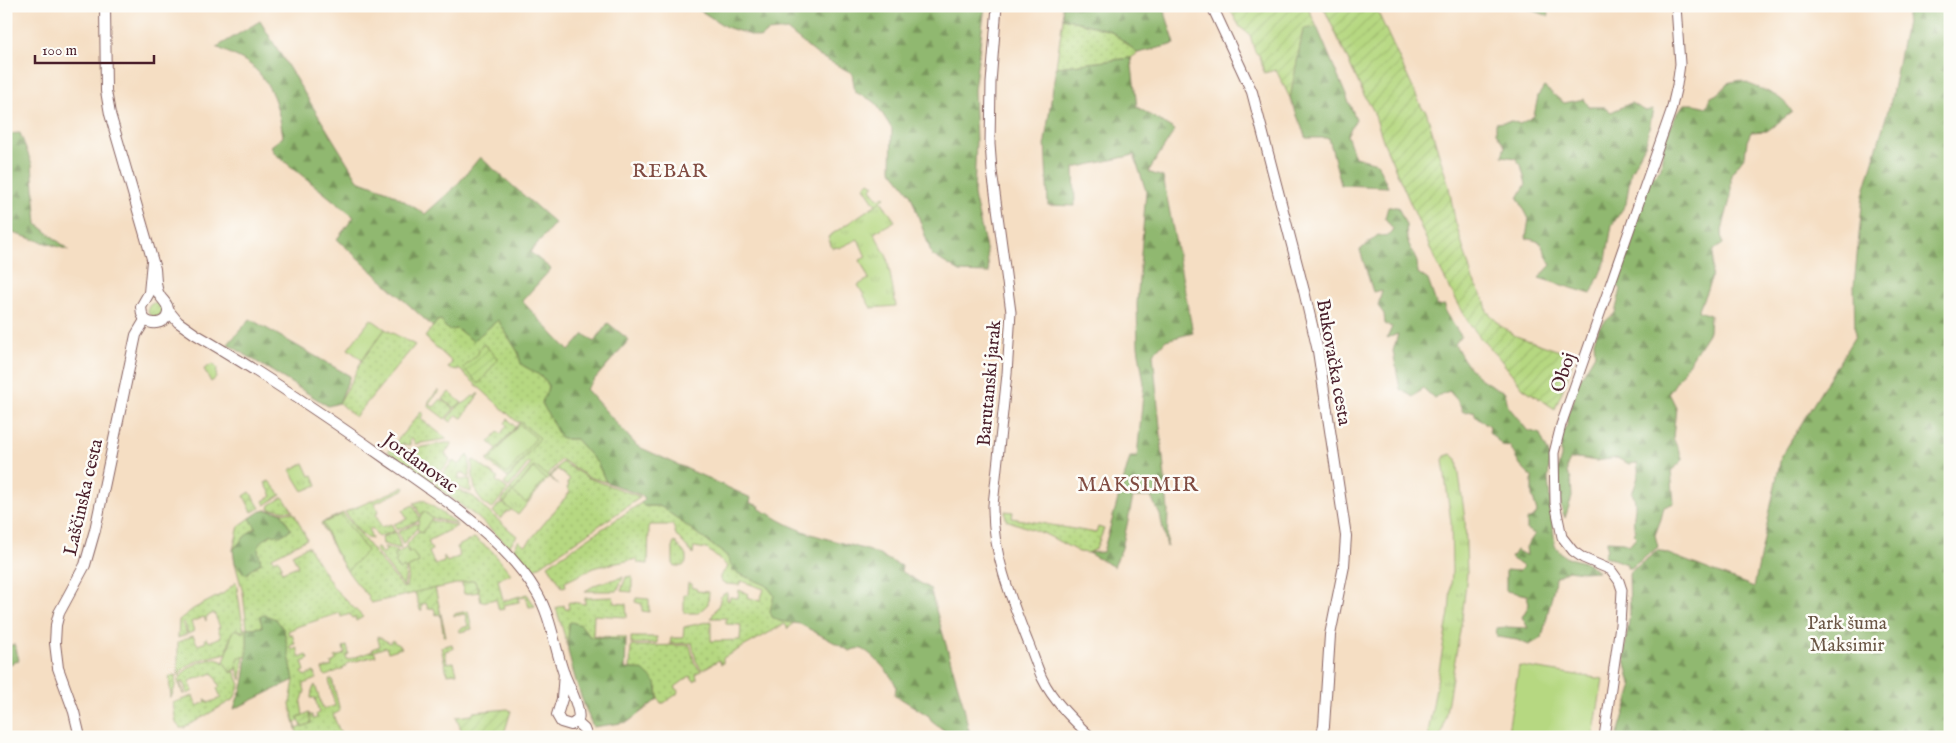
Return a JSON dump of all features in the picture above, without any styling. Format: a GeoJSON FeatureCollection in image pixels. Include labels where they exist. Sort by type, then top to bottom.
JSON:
{"type":"FeatureCollection","features":[{"type":"Feature","properties":{"kind":"main road"},"geometry":{"type":"LineString","coordinates":[[105,6],[106,91],[110,114],[152,261],[157,290],[166,303],[168,310],[166,317],[161,322],[153,324],[145,320],[141,311],[151,286],[152,261]]}},
{"type":"Feature","properties":{"kind":"main road","name":"Bukovačka cesta"},"geometry":{"type":"LineString","coordinates":[[1212,6],[1252,92],[1304,291],[1318,351],[1346,536],[1344,566],[1330,635],[1324,726],[1321,737]]}},
{"type":"Feature","properties":{"kind":"main road"},"geometry":{"type":"LineString","coordinates":[[146,300],[155,297],[162,299]]}},
{"type":"Feature","properties":{"kind":"main road","name":"Jordanovac"},"geometry":{"type":"LineString","coordinates":[[168,310],[178,322],[366,444],[463,514],[489,536],[525,576],[537,593],[547,615],[576,706]]}},
{"type":"Feature","properties":{"kind":"main road","name":"Laščinska cesta"},"geometry":{"type":"LineString","coordinates":[[80,737],[74,712],[62,684],[57,664],[56,625],[59,613],[85,565],[95,530],[136,335],[145,320]]}},
{"type":"Feature","properties":{"kind":"main road","name":"Jordanovac"},"geometry":{"type":"LineString","coordinates":[[161,322],[170,323],[196,334]]}},
{"type":"Feature","properties":{"kind":"main road"},"geometry":{"type":"LineString","coordinates":[[559,707],[568,702],[576,706],[580,714],[576,722],[571,725],[561,722],[557,715],[559,707],[562,699],[564,673]]}},
{"type":"Feature","properties":{"kind":"main road"},"geometry":{"type":"LineString","coordinates":[[576,722],[584,729],[587,737]]}},
{"type":"Feature","properties":{"kind":"street","name":"Barutanski jarak"},"geometry":{"type":"LineString","coordinates":[[997,6],[991,83],[990,144],[1011,312],[1007,374],[993,505],[994,527],[998,551],[1017,614],[1043,679],[1071,717],[1091,737]]}},
{"type":"Feature","properties":{"kind":"street","name":"Oboj"},"geometry":{"type":"LineString","coordinates":[[1605,733],[1620,625],[1621,586],[1611,570],[1583,558],[1573,551],[1562,537],[1555,502],[1554,452],[1561,425],[1671,111],[1680,64],[1676,6]]}},
{"type":"Feature","properties":{"kind":"green space"},"geometry":{"type":"Polygon","coordinates":[[[693,6],[863,6],[873,11],[878,6],[985,6],[974,90],[976,141],[974,195],[987,253],[989,273],[960,272],[932,255],[910,193],[891,169],[892,129],[875,102],[855,92],[852,73],[819,56],[787,30],[767,32],[760,38],[726,27],[693,6]]]}},
{"type":"Feature","properties":{"kind":"green space"},"geometry":{"type":"Polygon","coordinates":[[[1062,6],[1163,6],[1175,44],[1138,53],[1111,31],[1063,18],[1062,6]]]}},
{"type":"Feature","properties":{"kind":"green space"},"geometry":{"type":"Polygon","coordinates":[[[1228,6],[1307,6],[1317,27],[1303,29],[1290,98],[1276,70],[1264,73],[1260,56],[1255,52],[1250,35],[1240,27],[1228,6]]]}},
{"type":"Feature","properties":{"kind":"green space"},"geometry":{"type":"Polygon","coordinates":[[[1323,6],[1375,6],[1422,108],[1426,111],[1449,187],[1455,220],[1473,280],[1485,301],[1487,311],[1502,327],[1516,336],[1574,356],[1555,409],[1523,388],[1467,320],[1437,264],[1384,143],[1373,110],[1364,95],[1323,6]]]}},
{"type":"Feature","properties":{"kind":"green space"},"geometry":{"type":"Polygon","coordinates":[[[1521,6],[1548,6],[1549,16],[1521,6]]]}},
{"type":"Feature","properties":{"kind":"green space","name":"Park šuma Maksimir"},"geometry":{"type":"Polygon","coordinates":[[[1909,6],[1950,6],[1950,737],[1617,737],[1632,688],[1624,655],[1630,613],[1629,573],[1658,550],[1754,587],[1781,457],[1855,336],[1854,286],[1863,195],[1891,100],[1909,6]]]}},
{"type":"Feature","properties":{"kind":"green space"},"geometry":{"type":"Polygon","coordinates":[[[1063,18],[1111,31],[1138,53],[1131,58],[1056,67],[1063,18]]]}},
{"type":"Feature","properties":{"kind":"green space"},"geometry":{"type":"Polygon","coordinates":[[[260,21],[358,180],[388,191],[425,214],[456,186],[480,157],[555,223],[530,252],[551,269],[522,301],[569,351],[584,334],[594,342],[608,323],[629,340],[586,389],[637,446],[751,498],[750,503],[760,506],[759,508],[766,513],[792,526],[817,536],[870,551],[902,566],[901,571],[930,589],[964,707],[968,728],[973,737],[952,737],[931,720],[929,716],[895,695],[896,687],[892,678],[866,651],[854,649],[850,651],[800,624],[779,621],[772,617],[770,611],[774,595],[766,585],[737,573],[733,570],[727,556],[663,508],[659,506],[644,506],[641,503],[645,499],[643,496],[606,482],[598,464],[576,439],[560,437],[542,403],[548,384],[542,377],[521,364],[518,352],[498,320],[473,341],[457,329],[450,330],[445,327],[441,320],[437,321],[433,327],[337,239],[354,217],[274,153],[271,146],[283,137],[278,109],[267,83],[251,65],[217,47],[260,21]]]}},
{"type":"Feature","properties":{"kind":"green space"},"geometry":{"type":"Polygon","coordinates":[[[1317,27],[1356,119],[1347,135],[1355,157],[1377,163],[1388,187],[1341,185],[1329,138],[1306,138],[1290,98],[1303,29],[1317,27]]]}},
{"type":"Feature","properties":{"kind":"green space"},"geometry":{"type":"Polygon","coordinates":[[[1131,58],[1137,107],[1175,130],[1148,172],[1163,177],[1193,333],[1166,340],[1153,354],[1168,510],[1167,547],[1160,515],[1151,497],[1133,497],[1122,548],[1114,567],[1088,553],[1103,552],[1130,457],[1137,457],[1144,384],[1138,346],[1137,304],[1146,191],[1134,155],[1074,168],[1075,206],[1048,205],[1045,141],[1056,67],[1131,58]]]}},
{"type":"Feature","properties":{"kind":"green space"},"geometry":{"type":"Polygon","coordinates":[[[1740,80],[1776,96],[1792,112],[1767,131],[1751,132],[1747,141],[1745,156],[1731,174],[1731,196],[1722,230],[1723,244],[1714,250],[1711,280],[1698,311],[1710,315],[1709,332],[1669,393],[1676,407],[1673,438],[1683,460],[1671,471],[1674,503],[1664,507],[1655,535],[1658,547],[1631,568],[1627,568],[1627,564],[1604,556],[1607,549],[1607,541],[1623,542],[1629,545],[1636,537],[1634,533],[1636,531],[1634,527],[1635,502],[1632,493],[1638,478],[1637,463],[1629,464],[1617,458],[1596,461],[1578,458],[1570,460],[1567,466],[1567,473],[1571,479],[1572,497],[1565,518],[1561,507],[1558,468],[1561,457],[1561,436],[1567,425],[1567,415],[1575,397],[1574,389],[1595,354],[1594,341],[1599,327],[1615,313],[1621,289],[1613,281],[1647,182],[1661,168],[1665,142],[1674,119],[1684,104],[1707,107],[1711,97],[1721,92],[1727,83],[1740,80]]]}},
{"type":"Feature","properties":{"kind":"green space"},"geometry":{"type":"Polygon","coordinates":[[[1544,87],[1564,103],[1584,99],[1589,107],[1605,107],[1611,112],[1631,103],[1646,111],[1653,109],[1646,143],[1631,171],[1626,204],[1612,225],[1606,260],[1591,294],[1539,278],[1551,265],[1540,242],[1526,238],[1529,219],[1518,198],[1526,184],[1521,165],[1515,158],[1502,156],[1505,146],[1496,133],[1496,123],[1512,121],[1520,124],[1534,116],[1538,96],[1544,87]]]}},
{"type":"Feature","properties":{"kind":"green space"},"geometry":{"type":"Polygon","coordinates":[[[20,133],[32,164],[37,224],[69,250],[6,231],[6,134],[20,133]]]}},
{"type":"Feature","properties":{"kind":"green space"},"geometry":{"type":"Polygon","coordinates":[[[869,182],[874,185],[871,189],[879,199],[885,197],[881,201],[887,209],[828,237],[876,205],[864,187],[869,182]]]}},
{"type":"Feature","properties":{"kind":"green space"},"geometry":{"type":"Polygon","coordinates":[[[881,201],[895,221],[874,233],[887,257],[896,306],[871,308],[858,285],[869,279],[860,260],[866,257],[858,239],[839,248],[832,248],[828,237],[881,201]]]}},
{"type":"Feature","properties":{"kind":"green space"},"geometry":{"type":"Polygon","coordinates":[[[1388,207],[1398,207],[1406,225],[1407,240],[1417,262],[1418,273],[1428,280],[1437,306],[1445,305],[1445,312],[1461,336],[1455,344],[1469,367],[1488,383],[1505,392],[1508,406],[1527,430],[1540,434],[1550,457],[1548,480],[1555,546],[1565,557],[1588,563],[1598,571],[1568,570],[1555,578],[1542,638],[1529,645],[1517,640],[1497,637],[1496,628],[1528,628],[1522,617],[1529,605],[1527,595],[1506,591],[1506,570],[1519,571],[1524,567],[1511,558],[1516,550],[1527,556],[1526,547],[1535,534],[1527,530],[1527,520],[1534,517],[1537,512],[1532,495],[1532,477],[1522,467],[1510,446],[1502,445],[1489,432],[1490,426],[1476,417],[1474,411],[1463,412],[1458,401],[1449,391],[1434,398],[1423,388],[1413,397],[1400,389],[1393,351],[1398,334],[1387,338],[1392,327],[1385,324],[1384,314],[1378,306],[1382,290],[1373,292],[1360,250],[1378,235],[1387,237],[1393,229],[1385,218],[1388,207]]]}},
{"type":"Feature","properties":{"kind":"green space"},"geometry":{"type":"Polygon","coordinates":[[[155,303],[160,305],[162,310],[160,315],[155,317],[150,315],[148,310],[150,305],[155,303]]]}},
{"type":"Feature","properties":{"kind":"green space"},"geometry":{"type":"Polygon","coordinates":[[[250,319],[350,376],[339,403],[328,406],[228,344],[250,319]]]}},
{"type":"Feature","properties":{"kind":"green space"},"geometry":{"type":"Polygon","coordinates":[[[371,319],[385,329],[362,360],[348,349],[371,319]]]}},
{"type":"Feature","properties":{"kind":"green space"},"geometry":{"type":"Polygon","coordinates":[[[441,320],[450,330],[498,320],[525,367],[532,369],[547,382],[548,388],[542,403],[566,439],[576,439],[598,464],[606,482],[588,477],[561,459],[547,476],[534,466],[505,502],[500,503],[510,490],[512,491],[510,489],[531,464],[529,462],[509,487],[504,484],[529,452],[520,422],[517,422],[460,370],[448,368],[452,362],[425,337],[437,321],[441,320]]]}},
{"type":"Feature","properties":{"kind":"green space"},"geometry":{"type":"Polygon","coordinates":[[[385,329],[415,345],[355,417],[339,403],[362,360],[385,329]]]}},
{"type":"Feature","properties":{"kind":"green space"},"geometry":{"type":"Polygon","coordinates":[[[484,344],[498,359],[479,384],[463,368],[478,354],[484,344]]]}},
{"type":"Feature","properties":{"kind":"green space"},"geometry":{"type":"Polygon","coordinates":[[[213,364],[217,368],[216,378],[211,382],[204,369],[213,364]]]}},
{"type":"Feature","properties":{"kind":"green space"},"geometry":{"type":"Polygon","coordinates":[[[438,390],[429,404],[434,407],[441,399],[454,409],[445,419],[428,406],[429,401],[438,390]]]}},
{"type":"Feature","properties":{"kind":"green space"},"geometry":{"type":"Polygon","coordinates":[[[449,392],[462,403],[454,408],[443,399],[449,392]]]}},
{"type":"Feature","properties":{"kind":"green space"},"geometry":{"type":"Polygon","coordinates":[[[479,394],[462,418],[457,415],[451,422],[447,419],[458,406],[479,394]]]}},
{"type":"Feature","properties":{"kind":"green space"},"geometry":{"type":"Polygon","coordinates":[[[421,412],[423,414],[421,419],[447,439],[415,444],[413,439],[410,439],[410,445],[394,444],[421,412]]]}},
{"type":"Feature","properties":{"kind":"green space"},"geometry":{"type":"Polygon","coordinates":[[[508,419],[515,427],[497,449],[489,442],[498,432],[501,434],[507,425],[505,423],[508,419]]]}},
{"type":"Feature","properties":{"kind":"green space"},"geometry":{"type":"Polygon","coordinates":[[[520,422],[540,438],[508,478],[487,461],[520,422]]]}},
{"type":"Feature","properties":{"kind":"green space"},"geometry":{"type":"Polygon","coordinates":[[[519,424],[536,438],[507,474],[490,460],[519,424]]]}},
{"type":"Feature","properties":{"kind":"green space"},"geometry":{"type":"Polygon","coordinates":[[[452,443],[445,454],[450,460],[439,474],[419,458],[415,450],[452,443]]]}},
{"type":"Feature","properties":{"kind":"green space"},"geometry":{"type":"Polygon","coordinates":[[[391,448],[410,449],[419,462],[437,476],[430,483],[388,452],[391,448]]]}},
{"type":"Feature","properties":{"kind":"green space"},"geometry":{"type":"Polygon","coordinates":[[[1451,454],[1457,459],[1465,519],[1467,573],[1462,619],[1443,730],[1440,737],[1430,737],[1428,733],[1449,613],[1452,571],[1451,522],[1443,460],[1445,456],[1451,454]]]}},
{"type":"Feature","properties":{"kind":"green space"},"geometry":{"type":"Polygon","coordinates":[[[468,455],[470,477],[466,477],[465,473],[459,473],[459,480],[470,479],[471,492],[457,487],[442,475],[453,461],[459,465],[468,455]]]}},
{"type":"Feature","properties":{"kind":"green space"},"geometry":{"type":"Polygon","coordinates":[[[474,460],[498,478],[496,481],[508,489],[492,509],[481,500],[475,488],[472,461],[474,460]]]}},
{"type":"Feature","properties":{"kind":"green space"},"geometry":{"type":"Polygon","coordinates":[[[562,462],[588,478],[641,497],[531,572],[512,551],[519,540],[524,545],[527,544],[570,492],[567,488],[569,485],[567,483],[570,479],[557,469],[551,477],[559,485],[549,477],[562,462]]]}},
{"type":"Feature","properties":{"kind":"green space"},"geometry":{"type":"Polygon","coordinates":[[[304,463],[310,476],[313,475],[317,485],[303,491],[290,470],[304,463]]]}},
{"type":"Feature","properties":{"kind":"green space"},"geometry":{"type":"Polygon","coordinates":[[[534,466],[549,477],[518,515],[504,504],[534,466]]]}},
{"type":"Feature","properties":{"kind":"green space"},"geometry":{"type":"Polygon","coordinates":[[[533,468],[545,479],[526,503],[513,492],[533,468]]]}},
{"type":"Feature","properties":{"kind":"green space"},"geometry":{"type":"Polygon","coordinates":[[[440,478],[454,488],[474,497],[486,510],[517,536],[509,546],[477,517],[434,485],[440,478]]]}},
{"type":"Feature","properties":{"kind":"green space"},"geometry":{"type":"Polygon","coordinates":[[[269,481],[281,495],[265,505],[263,501],[272,496],[265,483],[269,481]]]}},
{"type":"Feature","properties":{"kind":"green space"},"geometry":{"type":"Polygon","coordinates":[[[404,487],[405,489],[375,503],[378,512],[376,514],[381,527],[391,524],[395,531],[378,537],[372,528],[369,530],[372,539],[368,538],[357,528],[345,512],[404,487]]]}},
{"type":"Feature","properties":{"kind":"green space"},"geometry":{"type":"Polygon","coordinates":[[[250,492],[260,508],[252,512],[244,496],[250,492]]]}},
{"type":"Feature","properties":{"kind":"green space"},"geometry":{"type":"Polygon","coordinates":[[[283,497],[293,511],[269,509],[270,505],[283,497]]]}},
{"type":"Feature","properties":{"kind":"green space"},"geometry":{"type":"Polygon","coordinates":[[[424,500],[457,524],[432,518],[424,511],[421,516],[414,503],[424,500]]]}},
{"type":"Feature","properties":{"kind":"green space"},"geometry":{"type":"Polygon","coordinates":[[[641,503],[644,506],[659,506],[663,508],[727,556],[733,570],[766,585],[774,595],[787,621],[794,622],[788,629],[785,624],[723,658],[723,663],[721,664],[719,660],[702,670],[696,661],[692,643],[670,644],[671,638],[683,638],[684,627],[711,621],[711,641],[740,640],[741,625],[726,624],[726,618],[711,618],[721,596],[727,592],[727,600],[729,601],[730,597],[738,598],[739,590],[748,594],[747,597],[760,601],[764,589],[741,581],[739,585],[726,584],[720,580],[720,576],[728,567],[707,549],[694,547],[693,554],[676,535],[673,525],[649,525],[648,564],[638,563],[637,559],[596,567],[565,582],[566,586],[562,587],[548,565],[641,503]]]}},
{"type":"Feature","properties":{"kind":"green space"},"geometry":{"type":"Polygon","coordinates":[[[504,504],[512,509],[509,512],[507,511],[501,519],[493,512],[498,505],[504,504]]]}},
{"type":"Feature","properties":{"kind":"green space"},"geometry":{"type":"Polygon","coordinates":[[[413,505],[420,518],[418,521],[397,530],[394,524],[407,519],[403,510],[413,505]]]}},
{"type":"Feature","properties":{"kind":"green space"},"geometry":{"type":"Polygon","coordinates":[[[266,510],[281,512],[291,530],[280,536],[272,534],[260,542],[258,550],[261,563],[252,568],[246,575],[235,563],[233,550],[247,534],[256,528],[250,518],[266,510]]]}},
{"type":"Feature","properties":{"kind":"green space"},"geometry":{"type":"Polygon","coordinates":[[[424,511],[432,518],[422,533],[417,529],[419,519],[424,511]]]}},
{"type":"Feature","properties":{"kind":"green space"},"geometry":{"type":"Polygon","coordinates":[[[1005,511],[1013,512],[1012,518],[1096,533],[1098,527],[1104,529],[1096,549],[1088,553],[1079,552],[1045,534],[1006,520],[1005,511]]]}},
{"type":"Feature","properties":{"kind":"green space"},"geometry":{"type":"Polygon","coordinates":[[[281,512],[294,513],[307,539],[272,557],[274,561],[278,559],[282,566],[280,567],[282,572],[298,566],[292,554],[308,546],[334,588],[363,617],[356,621],[355,617],[352,618],[350,614],[341,617],[340,613],[288,631],[289,635],[292,634],[295,644],[290,646],[292,650],[297,648],[300,658],[307,655],[309,659],[302,662],[305,671],[302,672],[304,676],[314,672],[316,679],[303,684],[305,691],[301,703],[303,715],[298,717],[299,721],[295,723],[297,729],[311,723],[309,715],[312,715],[313,719],[317,718],[316,714],[319,713],[315,698],[311,698],[315,685],[323,709],[335,706],[329,680],[332,679],[340,711],[333,715],[342,737],[298,737],[290,704],[294,680],[262,625],[262,628],[247,628],[243,593],[235,563],[249,571],[261,563],[258,550],[260,542],[273,534],[291,530],[281,512]]]}},
{"type":"Feature","properties":{"kind":"green space"},"geometry":{"type":"Polygon","coordinates":[[[343,513],[403,588],[406,587],[407,568],[419,562],[412,551],[410,553],[406,546],[418,531],[422,533],[430,520],[457,526],[428,541],[432,550],[429,552],[435,565],[444,562],[444,556],[447,562],[460,556],[456,547],[474,538],[492,551],[511,574],[498,579],[503,601],[527,594],[535,606],[529,607],[526,597],[519,598],[519,602],[503,605],[504,609],[499,610],[496,599],[481,602],[478,587],[474,580],[371,603],[368,599],[369,597],[342,562],[321,523],[343,513]]]}},
{"type":"Feature","properties":{"kind":"green space"},"geometry":{"type":"Polygon","coordinates":[[[341,515],[367,551],[347,571],[334,549],[323,523],[341,515]]]}},
{"type":"Feature","properties":{"kind":"green space"},"geometry":{"type":"Polygon","coordinates":[[[250,518],[256,528],[247,534],[233,550],[239,526],[250,518]]]}},
{"type":"Feature","properties":{"kind":"green space"},"geometry":{"type":"Polygon","coordinates":[[[418,524],[418,527],[403,545],[398,532],[418,524]]]}},
{"type":"Feature","properties":{"kind":"green space"},"geometry":{"type":"Polygon","coordinates":[[[396,532],[401,549],[383,544],[382,537],[396,532]]]}},
{"type":"Feature","properties":{"kind":"green space"},"geometry":{"type":"Polygon","coordinates":[[[675,542],[686,555],[686,562],[683,566],[675,566],[673,564],[673,544],[675,542]]]}},
{"type":"Feature","properties":{"kind":"green space"},"geometry":{"type":"Polygon","coordinates":[[[384,547],[398,551],[394,555],[406,570],[404,587],[375,549],[378,548],[382,554],[386,551],[384,547]]]}},
{"type":"Feature","properties":{"kind":"green space"},"geometry":{"type":"Polygon","coordinates":[[[406,548],[409,553],[412,551],[419,562],[399,570],[394,555],[406,548]]]}},
{"type":"Feature","properties":{"kind":"green space"},"geometry":{"type":"Polygon","coordinates":[[[632,576],[632,592],[621,591],[626,577],[632,576]]]}},
{"type":"Feature","properties":{"kind":"green space"},"geometry":{"type":"Polygon","coordinates":[[[623,577],[617,591],[585,591],[597,584],[623,577]]]}},
{"type":"Feature","properties":{"kind":"green space"},"geometry":{"type":"Polygon","coordinates":[[[474,580],[479,592],[464,594],[462,583],[474,580]]]}},
{"type":"Feature","properties":{"kind":"green space"},"geometry":{"type":"Polygon","coordinates":[[[236,582],[244,632],[236,629],[231,634],[227,653],[194,663],[183,670],[178,676],[178,642],[193,636],[198,645],[206,642],[205,639],[207,638],[209,642],[221,637],[218,628],[220,627],[214,613],[206,617],[206,621],[204,617],[191,622],[194,631],[188,634],[184,622],[182,623],[187,634],[178,638],[179,620],[193,609],[224,593],[236,582]]]}},
{"type":"Feature","properties":{"kind":"green space"},"geometry":{"type":"Polygon","coordinates":[[[688,583],[692,584],[692,588],[696,588],[697,591],[709,592],[708,604],[698,613],[684,613],[684,595],[687,594],[688,583]]]}},
{"type":"Feature","properties":{"kind":"green space"},"geometry":{"type":"Polygon","coordinates":[[[435,588],[446,636],[444,636],[440,614],[436,615],[434,608],[428,609],[426,603],[421,605],[422,610],[420,610],[415,592],[435,588]]]}},
{"type":"Feature","properties":{"kind":"green space"},"geometry":{"type":"Polygon","coordinates":[[[613,597],[615,603],[626,604],[627,617],[594,615],[593,636],[626,637],[626,640],[590,637],[584,629],[569,623],[568,647],[556,608],[564,605],[565,609],[569,609],[568,603],[570,602],[585,604],[585,598],[613,597]]]}},
{"type":"Feature","properties":{"kind":"green space"},"geometry":{"type":"Polygon","coordinates":[[[636,598],[649,599],[649,612],[642,611],[642,604],[635,602],[636,598]]]}},
{"type":"Feature","properties":{"kind":"green space"},"geometry":{"type":"Polygon","coordinates":[[[468,611],[472,629],[460,632],[459,629],[468,626],[465,614],[454,616],[454,614],[468,611]]]}},
{"type":"Feature","properties":{"kind":"green space"},"geometry":{"type":"Polygon","coordinates":[[[265,615],[276,619],[284,630],[294,680],[234,709],[244,677],[247,628],[262,627],[260,616],[265,615]]]}},
{"type":"Feature","properties":{"kind":"green space"},"geometry":{"type":"Polygon","coordinates":[[[569,623],[581,625],[590,637],[626,640],[625,669],[644,671],[656,683],[658,699],[628,722],[593,727],[579,689],[568,650],[569,623]]]}},
{"type":"Feature","properties":{"kind":"green space"},"geometry":{"type":"Polygon","coordinates":[[[247,628],[247,657],[239,657],[236,670],[230,672],[224,662],[232,632],[236,629],[243,633],[244,629],[247,628]]]}},
{"type":"Feature","properties":{"kind":"green space"},"geometry":{"type":"Polygon","coordinates":[[[377,636],[390,643],[392,640],[402,648],[388,652],[386,647],[374,651],[376,656],[348,663],[344,668],[326,676],[324,674],[322,669],[332,666],[331,663],[336,660],[335,657],[345,654],[343,647],[347,646],[349,654],[346,656],[347,660],[373,651],[372,649],[380,646],[377,636]]]}},
{"type":"Feature","properties":{"kind":"green space"},"geometry":{"type":"Polygon","coordinates":[[[631,637],[657,637],[657,643],[631,644],[631,637]]]}},
{"type":"Feature","properties":{"kind":"green space"},"geometry":{"type":"Polygon","coordinates":[[[452,644],[453,649],[445,651],[447,663],[454,662],[457,673],[447,674],[441,647],[452,644]]]}},
{"type":"Feature","properties":{"kind":"green space"},"geometry":{"type":"Polygon","coordinates":[[[6,645],[15,645],[19,660],[6,666],[6,645]]]}},
{"type":"Feature","properties":{"kind":"green space"},"geometry":{"type":"Polygon","coordinates":[[[690,645],[694,662],[701,671],[696,673],[697,679],[694,681],[690,676],[675,687],[678,691],[677,694],[661,703],[653,680],[641,671],[630,669],[631,646],[690,645]]]}},
{"type":"Feature","properties":{"kind":"green space"},"geometry":{"type":"Polygon","coordinates":[[[240,656],[244,656],[241,680],[237,665],[240,656]]]}},
{"type":"Feature","properties":{"kind":"green space"},"geometry":{"type":"Polygon","coordinates":[[[216,659],[224,662],[230,672],[235,672],[240,685],[234,699],[184,728],[180,728],[176,723],[173,703],[193,696],[197,706],[206,702],[205,699],[208,703],[221,698],[217,688],[220,687],[213,673],[189,681],[193,691],[187,694],[183,682],[180,683],[184,695],[178,681],[194,665],[216,659]]]}},
{"type":"Feature","properties":{"kind":"green space"},"geometry":{"type":"Polygon","coordinates":[[[1519,666],[1603,679],[1593,737],[1507,737],[1519,666]]]}},
{"type":"Feature","properties":{"kind":"green space"},"geometry":{"type":"Polygon","coordinates":[[[176,675],[175,687],[171,698],[169,678],[176,675]]]}},
{"type":"Feature","properties":{"kind":"green space"},"geometry":{"type":"Polygon","coordinates":[[[508,709],[511,711],[503,737],[464,737],[456,717],[472,715],[473,712],[508,709]]]}},
{"type":"Feature","properties":{"kind":"green space"},"geometry":{"type":"Polygon","coordinates":[[[309,713],[311,723],[302,727],[298,717],[309,713]]]}},
{"type":"Feature","properties":{"kind":"district","name":"REBAR"},"geometry":{"type":"Point","coordinates":[670,170]}},
{"type":"Feature","properties":{"kind":"district","name":"MAKSIMIR"},"geometry":{"type":"Point","coordinates":[1138,484]}}]}
